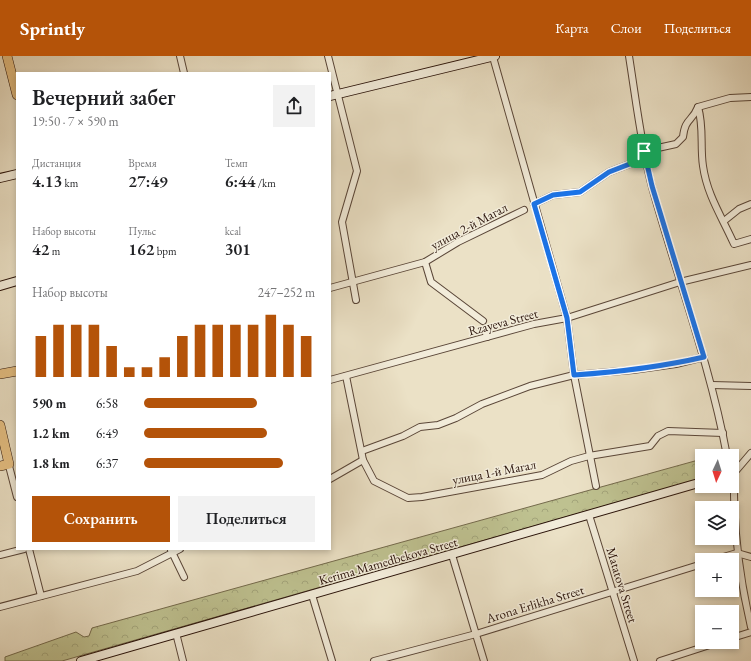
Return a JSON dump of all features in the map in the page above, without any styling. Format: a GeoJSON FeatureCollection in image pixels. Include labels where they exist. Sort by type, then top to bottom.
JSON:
{"type":"FeatureCollection","features":[{"type":"Feature","properties":{"kind":"main road"},"geometry":{"type":"LineString","coordinates":[[7,56],[16,91]]}},
{"type":"Feature","properties":{"kind":"main road"},"geometry":{"type":"LineString","coordinates":[[0,373],[16,370]]}},
{"type":"Feature","properties":{"kind":"main road"},"geometry":{"type":"LineString","coordinates":[[0,425],[4,464]]}},
{"type":"Feature","properties":{"kind":"main road"},"geometry":{"type":"LineString","coordinates":[[0,431],[4,464]]}},
{"type":"Feature","properties":{"kind":"street"},"geometry":{"type":"LineString","coordinates":[[180,56],[184,72]]}},
{"type":"Feature","properties":{"kind":"street"},"geometry":{"type":"LineString","coordinates":[[328,56],[330,72]]}},
{"type":"Feature","properties":{"kind":"street"},"geometry":{"type":"LineString","coordinates":[[334,95],[494,56],[567,318],[574,375],[596,486]]}},
{"type":"Feature","properties":{"kind":"street"},"geometry":{"type":"LineString","coordinates":[[630,56],[644,151],[652,186],[712,385],[725,449]]}},
{"type":"Feature","properties":{"kind":"street"},"geometry":{"type":"LineString","coordinates":[[331,76],[334,95],[357,172],[342,222],[356,300]]}},
{"type":"Feature","properties":{"kind":"street"},"geometry":{"type":"LineString","coordinates":[[698,107],[730,98],[751,97]]}},
{"type":"Feature","properties":{"kind":"street"},"geometry":{"type":"LineString","coordinates":[[644,151],[676,144],[683,137],[684,126],[696,113],[698,107]]}},
{"type":"Feature","properties":{"kind":"street"},"geometry":{"type":"LineString","coordinates":[[698,107],[702,118],[703,165],[707,187],[713,203],[724,221],[734,244],[751,239]]}},
{"type":"Feature","properties":{"kind":"street"},"geometry":{"type":"LineString","coordinates":[[534,204],[553,195],[580,192],[609,172],[640,160],[644,151]]}},
{"type":"Feature","properties":{"kind":"street"},"geometry":{"type":"LineString","coordinates":[[0,178],[16,174]]}},
{"type":"Feature","properties":{"kind":"street"},"geometry":{"type":"LineString","coordinates":[[724,221],[739,209],[751,204]]}},
{"type":"Feature","properties":{"kind":"street","name":"улица 2-й Магал"},"geometry":{"type":"LineString","coordinates":[[352,282],[425,262],[458,242],[524,210]]}},
{"type":"Feature","properties":{"kind":"street"},"geometry":{"type":"LineString","coordinates":[[425,262],[431,282],[483,321]]}},
{"type":"Feature","properties":{"kind":"street","name":"Rzayeva Street"},"geometry":{"type":"LineString","coordinates":[[331,380],[534,324],[567,318],[680,282],[751,265]]}},
{"type":"Feature","properties":{"kind":"street"},"geometry":{"type":"LineString","coordinates":[[0,286],[16,281]]}},
{"type":"Feature","properties":{"kind":"street"},"geometry":{"type":"LineString","coordinates":[[331,288],[352,282]]}},
{"type":"Feature","properties":{"kind":"street"},"geometry":{"type":"LineString","coordinates":[[485,329],[487,337]]}},
{"type":"Feature","properties":{"kind":"street"},"geometry":{"type":"LineString","coordinates":[[362,451],[403,436],[420,427],[438,425],[456,418],[482,404],[530,386],[574,375],[633,370],[676,364],[704,357]]}},
{"type":"Feature","properties":{"kind":"street","name":"улица 1-й Магал"},"geometry":{"type":"LineString","coordinates":[[346,376],[363,460],[374,480],[408,498],[422,497],[542,475],[571,461],[589,456],[650,446],[658,436],[668,431],[722,433]]}},
{"type":"Feature","properties":{"kind":"street"},"geometry":{"type":"LineString","coordinates":[[712,385],[751,386]]}},
{"type":"Feature","properties":{"kind":"street"},"geometry":{"type":"LineString","coordinates":[[739,466],[751,453]]}},
{"type":"Feature","properties":{"kind":"street"},"geometry":{"type":"LineString","coordinates":[[331,478],[363,460]]}},
{"type":"Feature","properties":{"kind":"street"},"geometry":{"type":"LineString","coordinates":[[4,464],[16,494]]}},
{"type":"Feature","properties":{"kind":"street","name":"Kerima Mamedbekova Street"},"geometry":{"type":"LineString","coordinates":[[81,661],[695,484]]}},
{"type":"Feature","properties":{"kind":"street"},"geometry":{"type":"LineString","coordinates":[[733,493],[737,552],[742,588],[751,627]]}},
{"type":"Feature","properties":{"kind":"street","name":"Matatova Street"},"geometry":{"type":"LineString","coordinates":[[590,515],[634,661]]}},
{"type":"Feature","properties":{"kind":"street"},"geometry":{"type":"LineString","coordinates":[[0,555],[20,550]]}},
{"type":"Feature","properties":{"kind":"street"},"geometry":{"type":"LineString","coordinates":[[29,550],[41,596]]}},
{"type":"Feature","properties":{"kind":"street"},"geometry":{"type":"LineString","coordinates":[[0,607],[137,571],[171,551],[184,577]]}},
{"type":"Feature","properties":{"kind":"street"},"geometry":{"type":"LineString","coordinates":[[734,553],[737,552],[751,557]]}},
{"type":"Feature","properties":{"kind":"street"},"geometry":{"type":"LineString","coordinates":[[452,555],[484,661]]}},
{"type":"Feature","properties":{"kind":"street","name":"Arona Erlikha Street"},"geometry":{"type":"LineString","coordinates":[[374,661],[476,634],[695,566]]}},
{"type":"Feature","properties":{"kind":"street"},"geometry":{"type":"LineString","coordinates":[[312,595],[332,661]]}},
{"type":"Feature","properties":{"kind":"street"},"geometry":{"type":"LineString","coordinates":[[739,636],[751,632]]}},
{"type":"Feature","properties":{"kind":"street"},"geometry":{"type":"LineString","coordinates":[[176,633],[183,661]]}},
{"type":"Feature","properties":{"kind":"street"},"geometry":{"type":"LineString","coordinates":[[660,661],[697,649]]}},
{"type":"Feature","properties":{"kind":"green space"},"geometry":{"type":"Polygon","coordinates":[[[695,461],[695,480],[62,661],[5,661],[5,657],[76,632],[84,637],[89,636],[92,628],[695,461]]]}},
{"type":"Feature","properties":{"kind":"route"},"geometry":{"type":"LineString","coordinates":[[644,151],[652,186],[704,357],[676,364],[633,370],[574,375],[567,318],[534,204],[553,195],[580,192],[609,172],[640,160],[644,151]]}}]}
